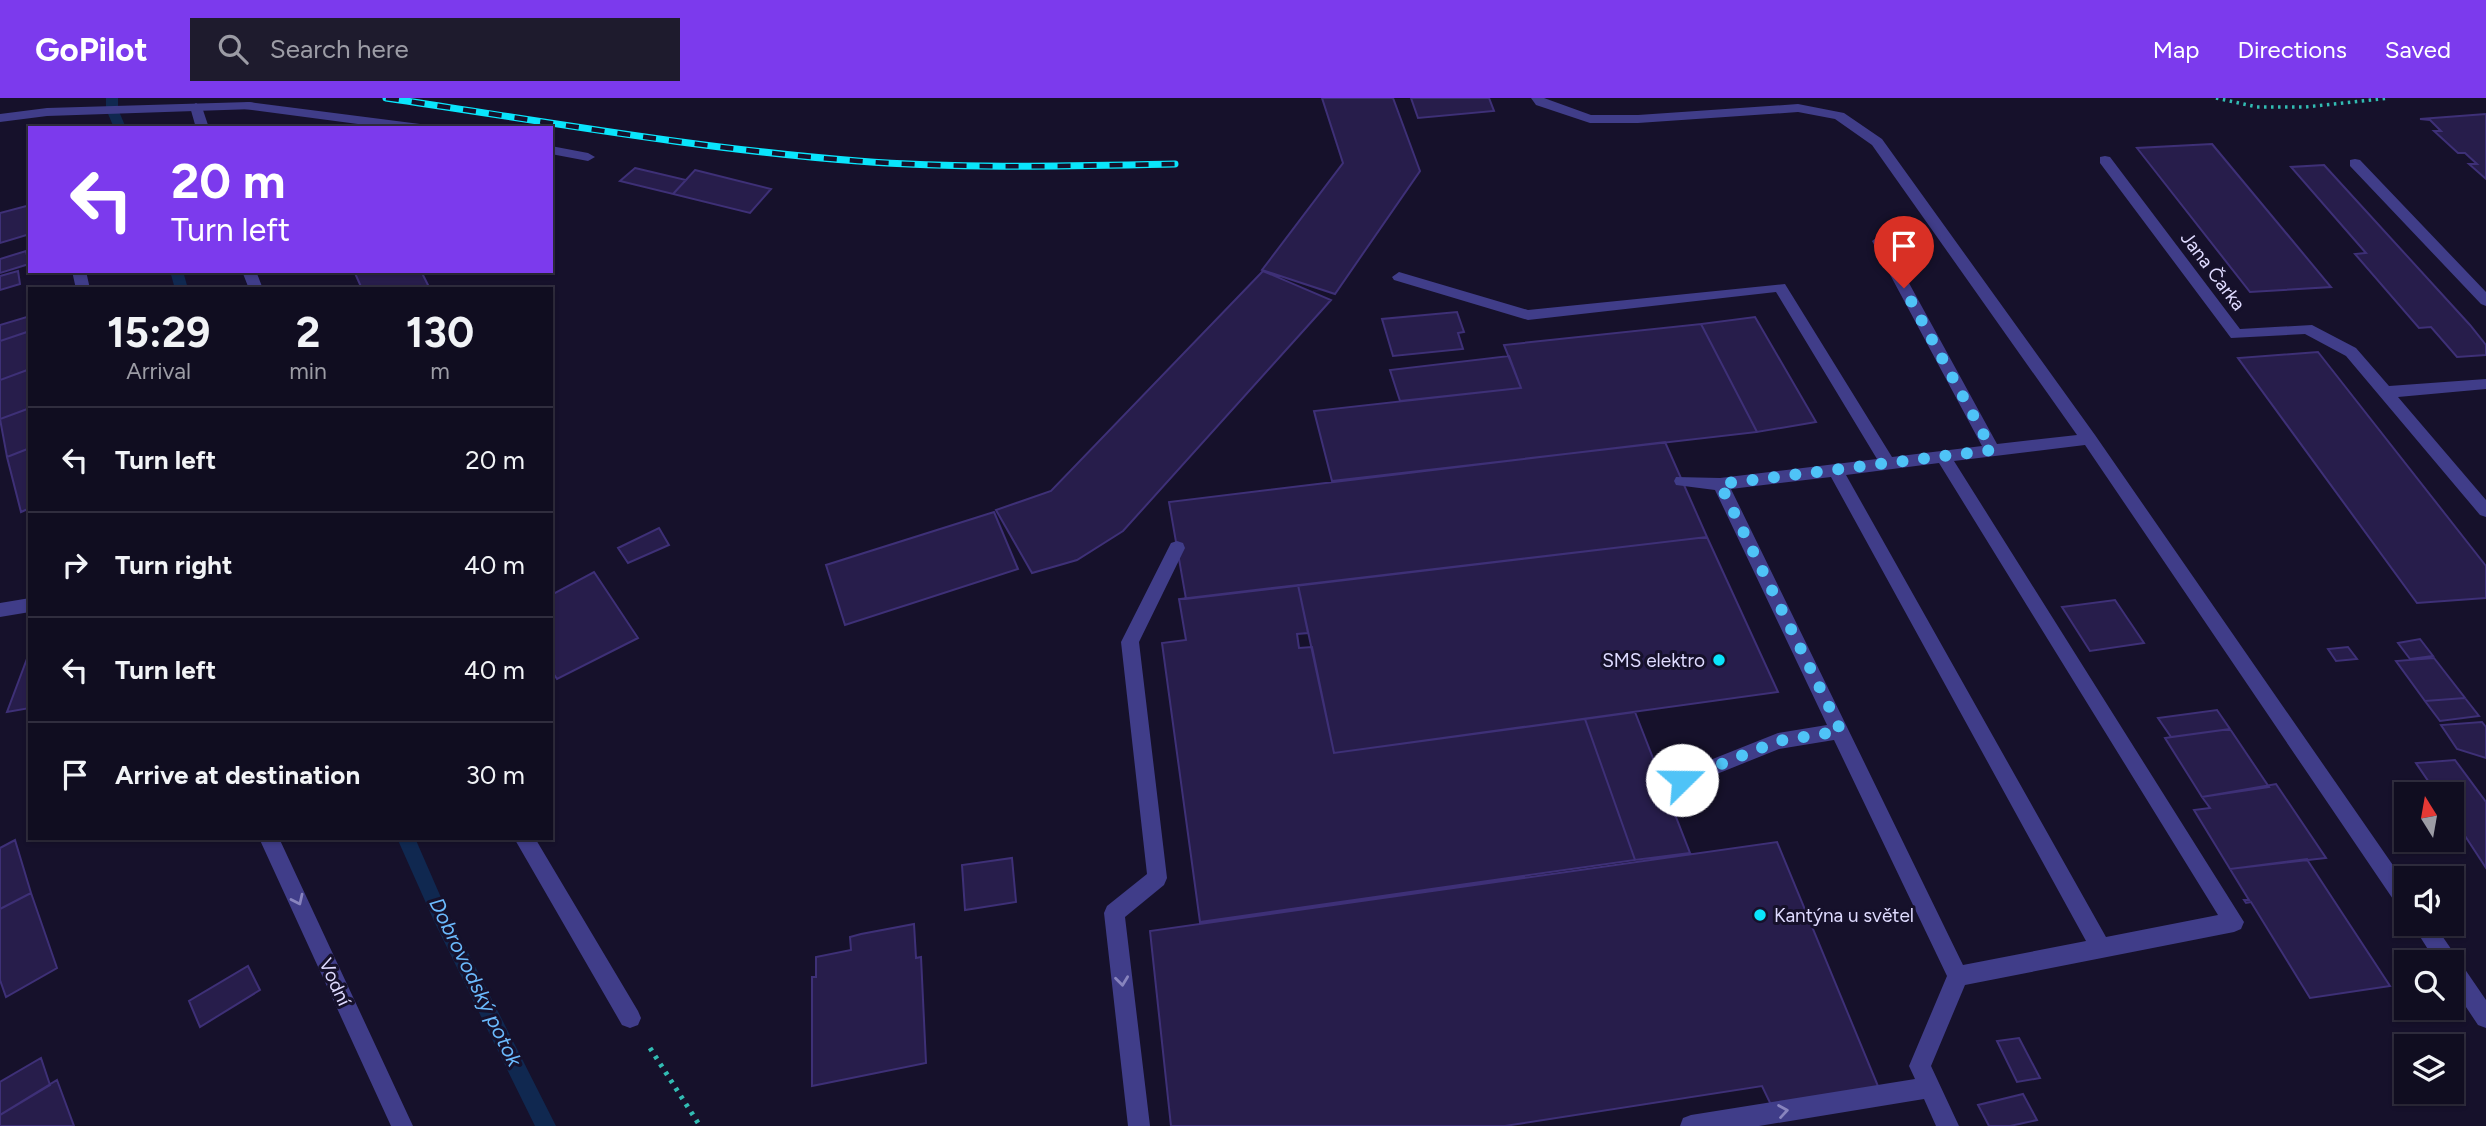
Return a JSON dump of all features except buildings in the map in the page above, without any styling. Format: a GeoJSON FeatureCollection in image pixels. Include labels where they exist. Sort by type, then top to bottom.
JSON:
{"type":"FeatureCollection","features":[{"type":"Feature","properties":{"kind":"street"},"geometry":{"type":"LineString","coordinates":[[1537,98],[1540,102],[1590,119],[1638,119],[1798,108],[1839,116],[1877,142],[2090,439],[2394,883]]}},
{"type":"Feature","properties":{"kind":"street"},"geometry":{"type":"LineString","coordinates":[[0,118],[48,118],[84,111],[249,106],[404,126]]}},
{"type":"Feature","properties":{"kind":"street"},"geometry":{"type":"LineString","coordinates":[[197,107],[202,126]]}},
{"type":"Feature","properties":{"kind":"street"},"geometry":{"type":"LineString","coordinates":[[553,150],[588,156]]}},
{"type":"Feature","properties":{"kind":"street","name":"Jana Čarka"},"geometry":{"type":"LineString","coordinates":[[2105,159],[2236,334],[2307,329],[2351,352],[2486,511]]}},
{"type":"Feature","properties":{"kind":"street"},"geometry":{"type":"LineString","coordinates":[[2356,163],[2486,301]]}},
{"type":"Feature","properties":{"kind":"street"},"geometry":{"type":"LineString","coordinates":[[1879,242],[1992,450]]}},
{"type":"Feature","properties":{"kind":"street"},"geometry":{"type":"LineString","coordinates":[[1399,277],[1528,315],[1780,287],[1888,464]]}},
{"type":"Feature","properties":{"kind":"street"},"geometry":{"type":"LineString","coordinates":[[2386,392],[2486,384]]}},
{"type":"Feature","properties":{"kind":"street"},"geometry":{"type":"LineString","coordinates":[[1682,481],[1720,484],[2090,439]]}},
{"type":"Feature","properties":{"kind":"street"},"geometry":{"type":"LineString","coordinates":[[1943,457],[2234,922],[1958,976]]}},
{"type":"Feature","properties":{"kind":"street"},"geometry":{"type":"LineString","coordinates":[[1835,470],[2101,948]]}},
{"type":"Feature","properties":{"kind":"street"},"geometry":{"type":"LineString","coordinates":[[1720,484],[1958,976],[1920,1066],[1948,1126]]}},
{"type":"Feature","properties":{"kind":"street"},"geometry":{"type":"LineString","coordinates":[[1139,1126],[1114,913],[1157,878],[1130,642],[1177,548]]}},
{"type":"Feature","properties":{"kind":"street"},"geometry":{"type":"LineString","coordinates":[[0,610],[28,605]]}},
{"type":"Feature","properties":{"kind":"street"},"geometry":{"type":"LineString","coordinates":[[1682,780],[1778,741],[1841,731]]}},
{"type":"Feature","properties":{"kind":"street","name":"Vodní"},"geometry":{"type":"LineString","coordinates":[[270,840],[402,1126]]}},
{"type":"Feature","properties":{"kind":"street"},"geometry":{"type":"LineString","coordinates":[[525,840],[630,1018]]}},
{"type":"Feature","properties":{"kind":"street"},"geometry":{"type":"LineString","coordinates":[[2464,985],[2486,1017]]}},
{"type":"Feature","properties":{"kind":"street"},"geometry":{"type":"LineString","coordinates":[[1692,1126],[1930,1087]]}},
{"type":"Feature","properties":{"kind":"path"},"geometry":{"type":"LineString","coordinates":[[2217,98],[2257,107],[2281,107],[2389,98]]}},
{"type":"Feature","properties":{"kind":"path"},"geometry":{"type":"LineString","coordinates":[[630,1018],[700,1126]]}},
{"type":"Feature","properties":{"kind":"waterway","name":"Dobrovodský potok"},"geometry":{"type":"LineString","coordinates":[[112,98],[112,109],[119,126]]}},
{"type":"Feature","properties":{"kind":"waterway","name":"Dobrovodský potok"},"geometry":{"type":"LineString","coordinates":[[177,273],[181,287]]}},
{"type":"Feature","properties":{"kind":"waterway","name":"Dobrovodský potok"},"geometry":{"type":"LineString","coordinates":[[407,840],[440,915],[546,1126]]}},
{"type":"Feature","properties":{"kind":"railway"},"geometry":{"type":"LineString","coordinates":[[386,98],[681,142],[858,161],[976,166],[1175,164]]}},
{"type":"Feature","properties":{"kind":"place","name":"SMS elektro"},"geometry":{"type":"Point","coordinates":[1719,660]}},
{"type":"Feature","properties":{"kind":"place","name":"Kantýna u světel"},"geometry":{"type":"Point","coordinates":[1760,915]}},
{"type":"Feature","properties":{"kind":"route"},"geometry":{"type":"LineString","coordinates":[[1682,780],[1778,741],[1841,731],[1720,484],[1992,450],[1904,288]]}}]}
